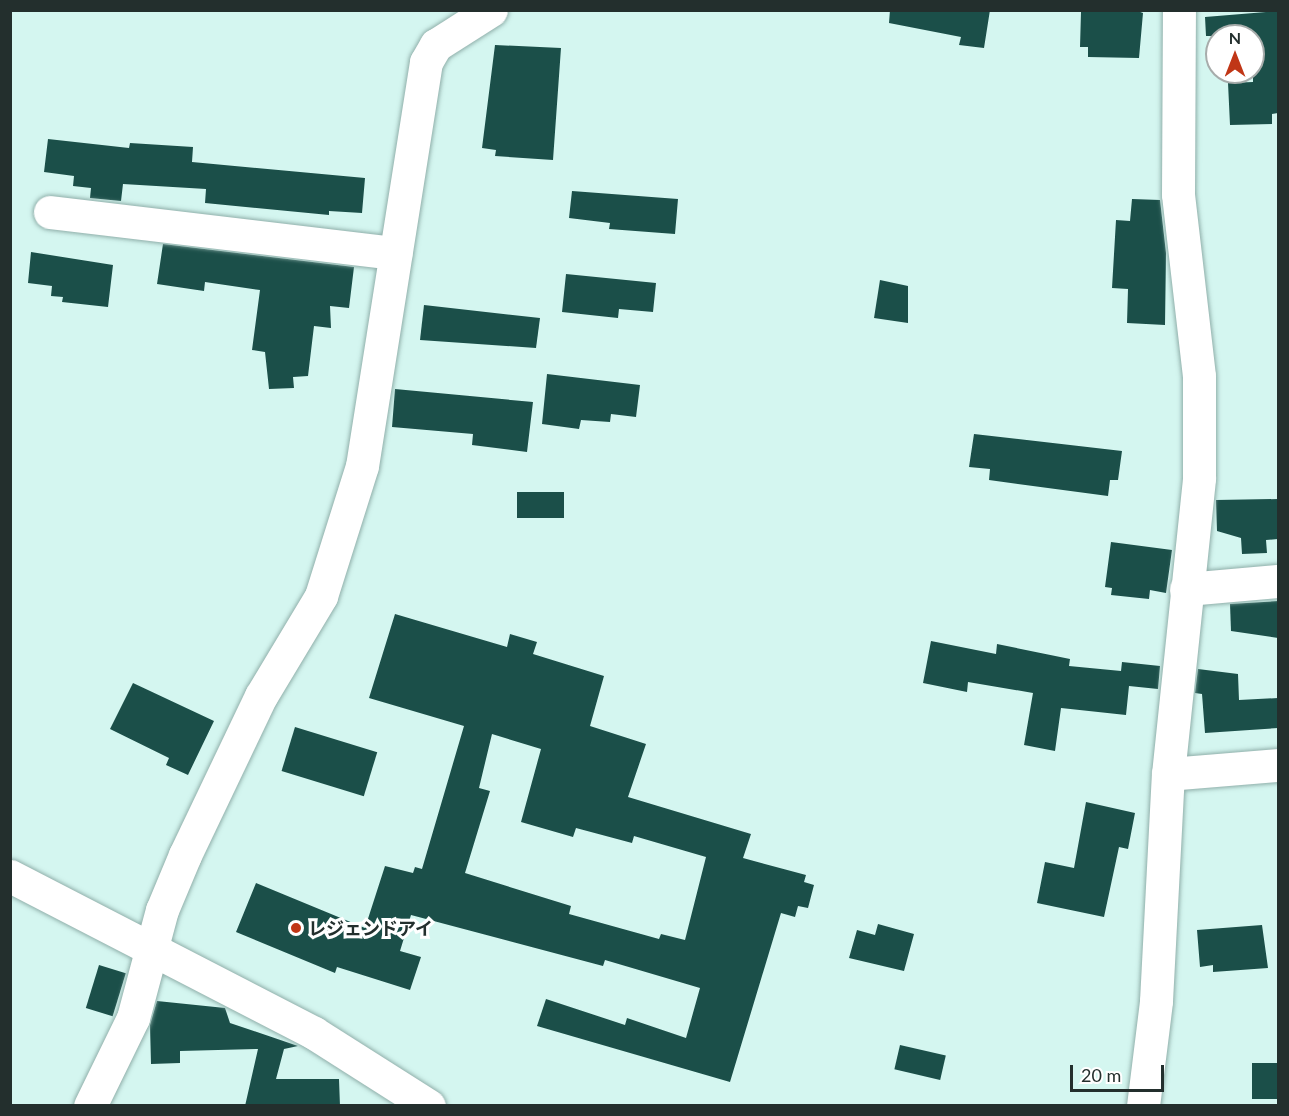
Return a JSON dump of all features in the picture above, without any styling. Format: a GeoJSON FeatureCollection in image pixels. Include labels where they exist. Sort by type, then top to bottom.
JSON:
{"type":"FeatureCollection","features":[{"type":"Feature","properties":{"kind":"street"},"geometry":{"type":"LineString","coordinates":[[90,1106],[133,1018],[154,949],[162,910],[231,755],[321,596],[362,466],[426,62],[436,45],[491,10]]}},
{"type":"Feature","properties":{"kind":"street"},"geometry":{"type":"LineString","coordinates":[[1143,1106],[1156,1000],[1168,774],[1199,478],[1199,376],[1178,194],[1179,10]]}},
{"type":"Feature","properties":{"kind":"street"},"geometry":{"type":"LineString","coordinates":[[50,212],[396,253]]}},
{"type":"Feature","properties":{"kind":"street"},"geometry":{"type":"LineString","coordinates":[[1186,589],[1278,581]]}},
{"type":"Feature","properties":{"kind":"street"},"geometry":{"type":"LineString","coordinates":[[1168,774],[1278,765]]}},
{"type":"Feature","properties":{"kind":"street"},"geometry":{"type":"LineString","coordinates":[[10,876],[314,1032],[429,1106]]}},
{"type":"Feature","properties":{"kind":"building"},"geometry":{"type":"Polygon","coordinates":[[[890,10],[990,10],[984,48],[959,45],[961,37],[889,23],[890,10]]]}},
{"type":"Feature","properties":{"kind":"building"},"geometry":{"type":"Polygon","coordinates":[[[1135,10],[1143,13],[1139,58],[1088,57],[1088,47],[1080,47],[1081,12],[1135,10]]]}},
{"type":"Feature","properties":{"kind":"building"},"geometry":{"type":"Polygon","coordinates":[[[1278,11],[1278,113],[1272,114],[1272,124],[1230,125],[1228,84],[1265,84],[1265,24],[1205,24],[1205,17],[1278,11]]]}},
{"type":"Feature","properties":{"kind":"building"},"geometry":{"type":"Polygon","coordinates":[[[495,45],[561,48],[553,160],[495,156],[496,150],[482,148],[495,45]]]}},
{"type":"Feature","properties":{"kind":"building"},"geometry":{"type":"Polygon","coordinates":[[[48,139],[129,148],[130,143],[193,147],[192,162],[365,178],[362,213],[329,211],[329,215],[205,203],[206,189],[123,184],[121,201],[90,198],[91,188],[73,186],[74,176],[44,172],[48,139]]]}},
{"type":"Feature","properties":{"kind":"building"},"geometry":{"type":"Polygon","coordinates":[[[572,191],[678,199],[675,234],[609,229],[610,223],[569,218],[572,191]]]}},
{"type":"Feature","properties":{"kind":"building"},"geometry":{"type":"Polygon","coordinates":[[[1132,199],[1160,200],[1166,253],[1165,325],[1127,323],[1128,289],[1112,288],[1116,220],[1130,221],[1132,199]]]}},
{"type":"Feature","properties":{"kind":"building"},"geometry":{"type":"Polygon","coordinates":[[[163,244],[354,267],[349,308],[330,306],[331,328],[314,326],[308,376],[293,377],[294,388],[269,389],[265,352],[252,350],[260,290],[205,282],[204,291],[157,284],[163,244]]]}},
{"type":"Feature","properties":{"kind":"building"},"geometry":{"type":"Polygon","coordinates":[[[31,252],[113,265],[108,307],[62,302],[63,297],[51,296],[52,286],[28,283],[31,252]]]}},
{"type":"Feature","properties":{"kind":"building"},"geometry":{"type":"Polygon","coordinates":[[[566,274],[656,283],[653,312],[619,309],[618,318],[562,312],[566,274]]]}},
{"type":"Feature","properties":{"kind":"building"},"geometry":{"type":"Polygon","coordinates":[[[880,280],[908,286],[908,323],[874,318],[880,280]]]}},
{"type":"Feature","properties":{"kind":"building"},"geometry":{"type":"Polygon","coordinates":[[[424,305],[540,318],[536,348],[420,340],[424,305]]]}},
{"type":"Feature","properties":{"kind":"building"},"geometry":{"type":"Polygon","coordinates":[[[547,374],[640,385],[636,417],[611,414],[610,422],[581,420],[579,429],[542,424],[547,374]]]}},
{"type":"Feature","properties":{"kind":"building"},"geometry":{"type":"Polygon","coordinates":[[[395,389],[533,402],[527,452],[472,445],[473,434],[392,427],[395,389]]]}},
{"type":"Feature","properties":{"kind":"building"},"geometry":{"type":"Polygon","coordinates":[[[974,434],[1122,451],[1118,480],[1110,480],[1108,496],[989,480],[990,469],[969,467],[974,434]]]}},
{"type":"Feature","properties":{"kind":"building"},"geometry":{"type":"Polygon","coordinates":[[[517,492],[564,492],[564,518],[517,518],[517,492]]]}},
{"type":"Feature","properties":{"kind":"building"},"geometry":{"type":"Polygon","coordinates":[[[1278,499],[1278,539],[1266,540],[1267,553],[1242,554],[1241,538],[1217,531],[1216,500],[1278,499]]]}},
{"type":"Feature","properties":{"kind":"building"},"geometry":{"type":"Polygon","coordinates":[[[1111,542],[1172,550],[1166,593],[1150,590],[1149,599],[1111,595],[1112,588],[1105,587],[1111,542]]]}},
{"type":"Feature","properties":{"kind":"building"},"geometry":{"type":"Polygon","coordinates":[[[1278,601],[1278,638],[1231,631],[1230,604],[1278,601]]]}},
{"type":"Feature","properties":{"kind":"building"},"geometry":{"type":"Polygon","coordinates":[[[395,614],[507,647],[510,634],[537,642],[533,654],[604,676],[590,726],[646,744],[628,797],[751,834],[743,858],[806,875],[804,882],[814,885],[808,908],[798,906],[795,917],[781,913],[730,1082],[537,1026],[546,999],[625,1025],[627,1018],[686,1038],[700,988],[605,960],[603,966],[411,915],[400,951],[421,957],[410,990],[337,967],[335,973],[236,932],[256,883],[365,928],[385,866],[413,873],[415,867],[422,869],[464,726],[369,698],[395,614]],[[492,734],[479,788],[490,791],[465,873],[571,906],[569,914],[659,939],[661,934],[685,940],[706,857],[634,836],[632,843],[576,828],[573,837],[521,822],[541,749],[492,734]]]}},
{"type":"Feature","properties":{"kind":"building"},"geometry":{"type":"Polygon","coordinates":[[[931,641],[996,654],[997,644],[1070,659],[1069,666],[1121,671],[1122,662],[1160,666],[1158,689],[1129,686],[1126,715],[1061,708],[1055,751],[1024,745],[1033,693],[968,682],[967,692],[923,683],[931,641]]]}},
{"type":"Feature","properties":{"kind":"building"},"geometry":{"type":"Polygon","coordinates":[[[1198,669],[1238,674],[1239,700],[1278,698],[1278,728],[1205,733],[1202,694],[1195,693],[1198,669]]]}},
{"type":"Feature","properties":{"kind":"building"},"geometry":{"type":"Polygon","coordinates":[[[133,683],[214,721],[188,775],[166,765],[169,758],[110,729],[133,683]]]}},
{"type":"Feature","properties":{"kind":"building"},"geometry":{"type":"Polygon","coordinates":[[[295,727],[377,752],[364,796],[282,771],[295,727]]]}},
{"type":"Feature","properties":{"kind":"building"},"geometry":{"type":"Polygon","coordinates":[[[1086,802],[1135,813],[1128,849],[1119,847],[1104,917],[1037,903],[1045,862],[1074,868],[1086,802]]]}},
{"type":"Feature","properties":{"kind":"building"},"geometry":{"type":"Polygon","coordinates":[[[878,924],[914,934],[904,971],[849,958],[857,930],[875,935],[878,924]]]}},
{"type":"Feature","properties":{"kind":"building"},"geometry":{"type":"Polygon","coordinates":[[[1262,925],[1268,968],[1213,972],[1213,965],[1200,967],[1197,930],[1262,925]]]}},
{"type":"Feature","properties":{"kind":"building"},"geometry":{"type":"Polygon","coordinates":[[[99,965],[126,973],[113,1016],[86,1008],[99,965]]]}},
{"type":"Feature","properties":{"kind":"building"},"geometry":{"type":"Polygon","coordinates":[[[157,1001],[225,1008],[230,1023],[298,1046],[284,1049],[276,1079],[339,1079],[340,1106],[245,1106],[258,1049],[180,1051],[180,1063],[151,1064],[150,1025],[157,1001]]]}},
{"type":"Feature","properties":{"kind":"building"},"geometry":{"type":"Polygon","coordinates":[[[900,1045],[946,1056],[940,1080],[894,1069],[900,1045]]]}},
{"type":"Feature","properties":{"kind":"building"},"geometry":{"type":"Polygon","coordinates":[[[1252,1063],[1278,1063],[1278,1099],[1252,1099],[1252,1063]]]}},
{"type":"Feature","properties":{"kind":"place","name":"レジェンドアイ"},"geometry":{"type":"Point","coordinates":[296,928]}}]}
